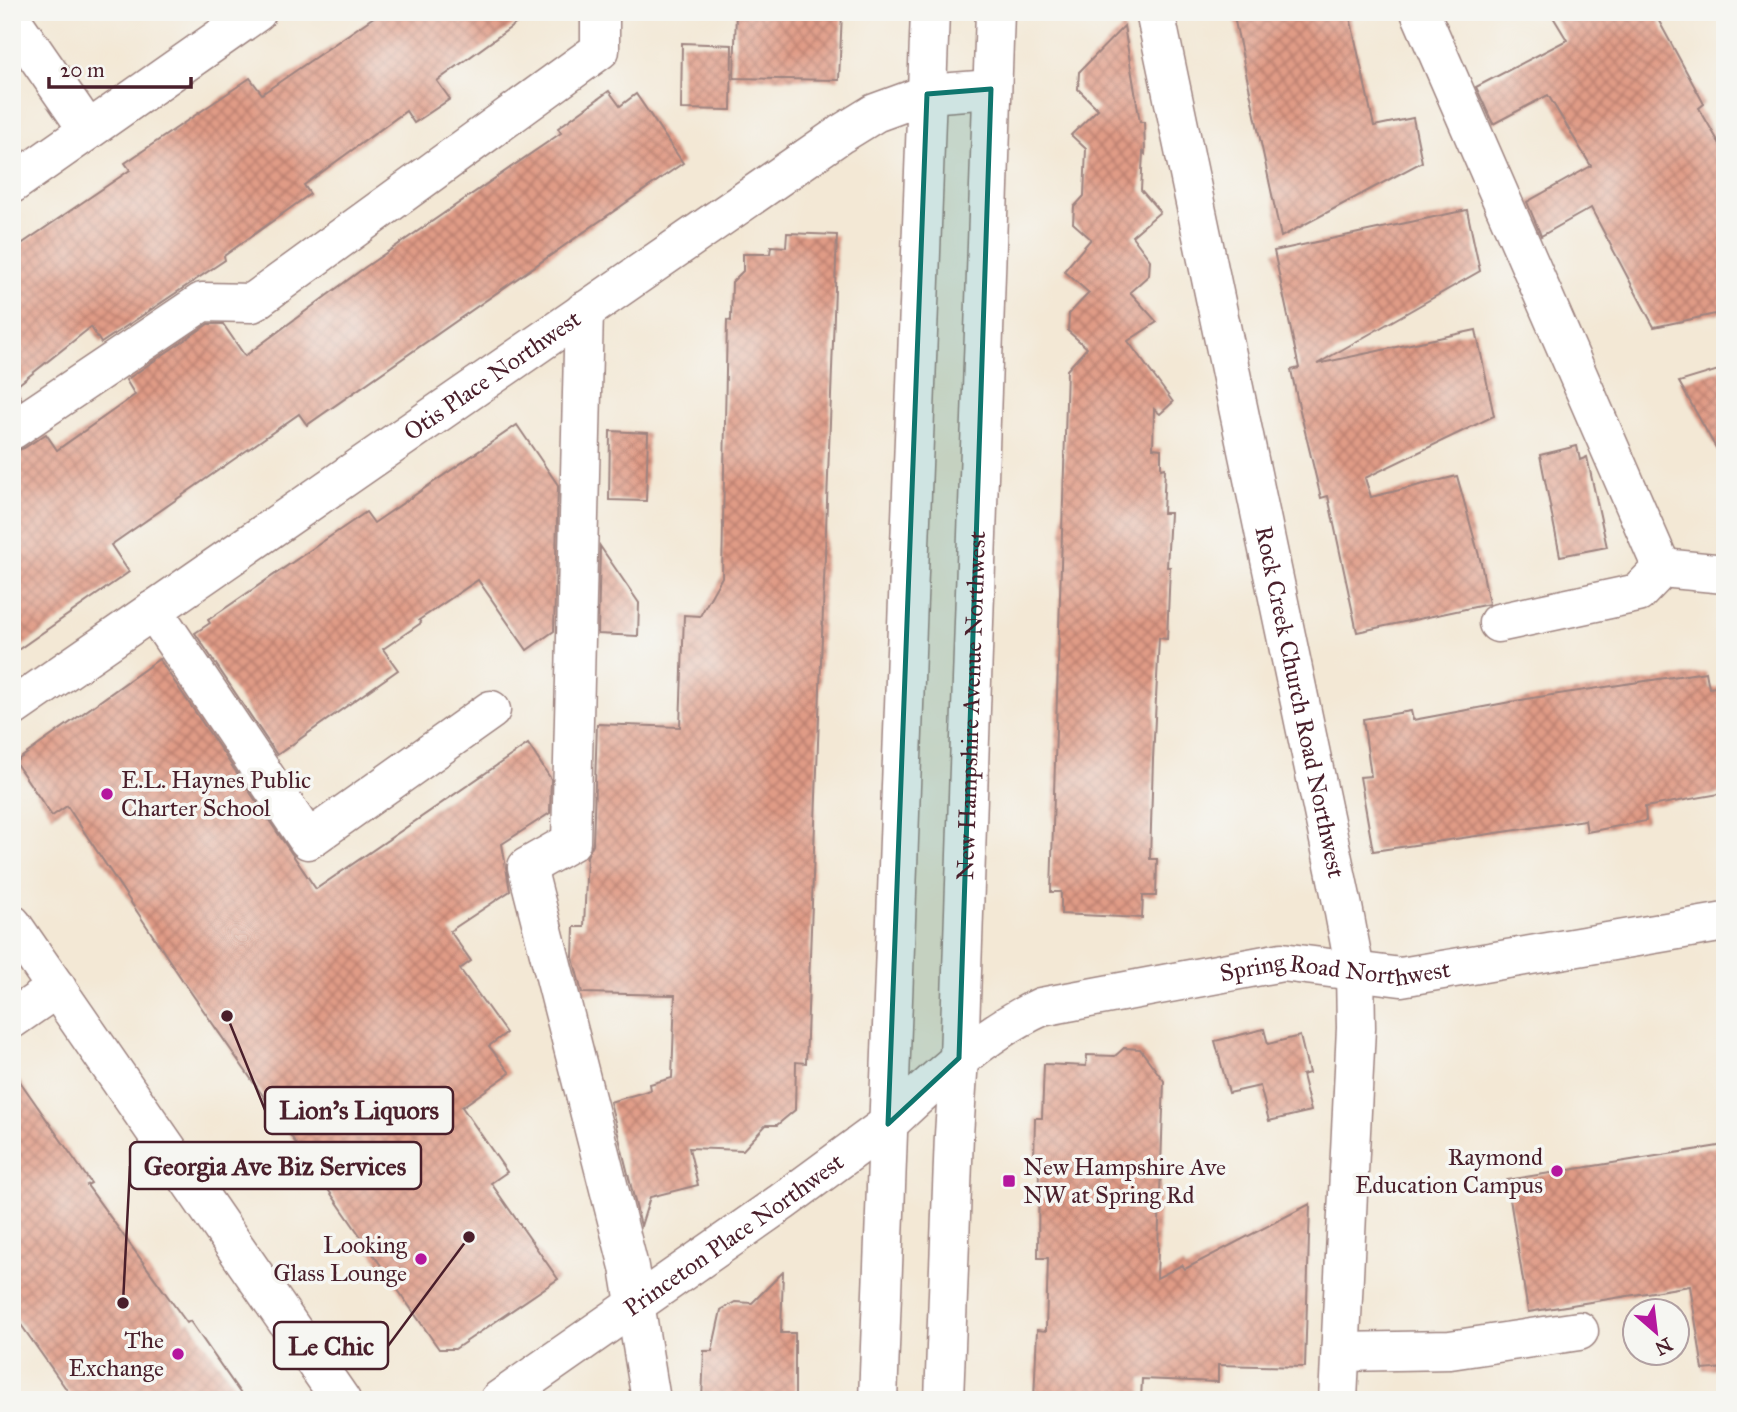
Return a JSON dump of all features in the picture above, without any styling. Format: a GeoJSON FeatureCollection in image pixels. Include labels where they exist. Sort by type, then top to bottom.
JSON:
{"type":"FeatureCollection","features":[{"type":"Feature","properties":{"kind":"main road"},"geometry":{"type":"LineString","coordinates":[[12,184],[257,12]]}},
{"type":"Feature","properties":{"kind":"main road"},"geometry":{"type":"LineString","coordinates":[[12,430],[202,302],[252,303],[600,50],[600,12]]}},
{"type":"Feature","properties":{"kind":"main road"},"geometry":{"type":"LineString","coordinates":[[878,1400],[930,12]]}},
{"type":"Feature","properties":{"kind":"main road","name":"New Hampshire Avenue Northwest"},"geometry":{"type":"LineString","coordinates":[[944,1400],[959,1058],[995,12]]}},
{"type":"Feature","properties":{"kind":"main road","name":"Rock Creek Church Road Northwest"},"geometry":{"type":"LineString","coordinates":[[1155,12],[1343,906],[1354,971],[1356,1028],[1338,1400]]}},
{"type":"Feature","properties":{"kind":"main road"},"geometry":{"type":"LineString","coordinates":[[1420,12],[1662,568]]}},
{"type":"Feature","properties":{"kind":"main road"},"geometry":{"type":"LineString","coordinates":[[12,20],[88,130]]}},
{"type":"Feature","properties":{"kind":"main road","name":"Otis Place Northwest"},"geometry":{"type":"LineString","coordinates":[[12,708],[841,134],[876,113],[927,94],[991,89]]}},
{"type":"Feature","properties":{"kind":"main road"},"geometry":{"type":"LineString","coordinates":[[584,311],[571,842],[527,867],[629,1268],[651,1400]]}},
{"type":"Feature","properties":{"kind":"main road"},"geometry":{"type":"LineString","coordinates":[[1662,568],[1725,574]]}},
{"type":"Feature","properties":{"kind":"main road"},"geometry":{"type":"LineString","coordinates":[[1498,623],[1638,593],[1662,568]]}},
{"type":"Feature","properties":{"kind":"main road"},"geometry":{"type":"LineString","coordinates":[[153,610],[308,840],[491,710]]}},
{"type":"Feature","properties":{"kind":"main road","name":"Spring Road Northwest"},"geometry":{"type":"LineString","coordinates":[[959,1058],[1041,1007],[1282,962],[1401,977],[1725,922]]}},
{"type":"Feature","properties":{"kind":"main road"},"geometry":{"type":"LineString","coordinates":[[12,924],[341,1400]]}},
{"type":"Feature","properties":{"kind":"main road"},"geometry":{"type":"LineString","coordinates":[[12,1019],[57,988]]}},
{"type":"Feature","properties":{"kind":"main road","name":"Princeton Place Northwest"},"geometry":{"type":"LineString","coordinates":[[499,1400],[782,1202],[888,1124],[959,1058]]}},
{"type":"Feature","properties":{"kind":"main road"},"geometry":{"type":"LineString","coordinates":[[1341,1352],[1450,1350],[1578,1331]]}},
{"type":"Feature","properties":{"kind":"highlighted area"},"geometry":{"type":"Polygon","coordinates":[[[991,89],[959,1058],[888,1124],[927,94],[991,89]]]}},
{"type":"Feature","properties":{"kind":"building"},"geometry":{"type":"Polygon","coordinates":[[[381,12],[532,12],[437,81],[450,99],[414,123],[406,111],[304,185],[310,194],[224,256],[225,260],[101,343],[91,327],[14,388],[21,398],[12,403],[12,264],[20,258],[14,249],[130,170],[125,163],[250,78],[262,94],[381,12]]]}},
{"type":"Feature","properties":{"kind":"building"},"geometry":{"type":"Polygon","coordinates":[[[736,12],[842,12],[839,80],[734,78],[736,12]]]}},
{"type":"Feature","properties":{"kind":"building"},"geometry":{"type":"Polygon","coordinates":[[[1233,12],[1349,12],[1374,126],[1413,118],[1422,162],[1281,237],[1233,12]]]}},
{"type":"Feature","properties":{"kind":"building"},"geometry":{"type":"Polygon","coordinates":[[[1550,12],[1654,12],[1704,104],[1699,108],[1725,153],[1725,312],[1654,327],[1591,208],[1541,236],[1527,202],[1591,166],[1548,95],[1493,124],[1476,87],[1567,40],[1550,12]]]}},
{"type":"Feature","properties":{"kind":"building"},"geometry":{"type":"Polygon","coordinates":[[[1124,26],[1140,122],[1144,122],[1145,154],[1143,152],[1141,190],[1160,212],[1132,236],[1150,260],[1149,275],[1130,292],[1157,322],[1128,341],[1173,402],[1160,414],[1154,409],[1153,448],[1161,449],[1161,469],[1165,468],[1163,513],[1170,513],[1167,567],[1170,567],[1167,639],[1159,638],[1153,759],[1150,859],[1157,859],[1156,896],[1143,896],[1142,918],[1061,914],[1061,892],[1051,892],[1067,370],[1087,348],[1068,331],[1069,314],[1089,293],[1064,271],[1091,239],[1073,223],[1074,207],[1084,196],[1086,149],[1071,135],[1098,109],[1078,89],[1079,72],[1124,26]]]}},
{"type":"Feature","properties":{"kind":"building"},"geometry":{"type":"Polygon","coordinates":[[[682,43],[732,45],[731,110],[681,109],[682,43]]]}},
{"type":"Feature","properties":{"kind":"building"},"geometry":{"type":"Polygon","coordinates":[[[609,91],[620,106],[636,94],[683,163],[307,425],[299,414],[111,545],[129,572],[12,654],[12,452],[46,434],[57,450],[135,395],[126,380],[208,324],[223,324],[245,356],[364,268],[561,133],[558,128],[609,91]]]}},
{"type":"Feature","properties":{"kind":"building"},"geometry":{"type":"Polygon","coordinates":[[[1467,210],[1480,271],[1317,364],[1476,330],[1494,416],[1365,478],[1371,497],[1457,476],[1481,563],[1489,604],[1357,632],[1328,496],[1321,498],[1297,398],[1291,370],[1299,368],[1274,251],[1467,210]]]}},
{"type":"Feature","properties":{"kind":"building"},"geometry":{"type":"Polygon","coordinates":[[[787,233],[837,235],[806,1063],[796,1062],[795,1110],[777,1125],[766,1125],[743,1150],[689,1148],[698,1185],[650,1197],[641,1226],[610,1102],[651,1090],[650,1084],[672,1078],[675,995],[582,993],[573,958],[574,927],[584,927],[587,856],[593,844],[597,724],[680,727],[684,615],[700,616],[722,577],[727,320],[731,321],[732,282],[743,271],[743,254],[770,254],[771,246],[786,247],[787,233]]]}},
{"type":"Feature","properties":{"kind":"building"},"geometry":{"type":"Polygon","coordinates":[[[1725,368],[1725,464],[1679,382],[1725,368]]]}},
{"type":"Feature","properties":{"kind":"building"},"geometry":{"type":"Polygon","coordinates":[[[517,425],[558,485],[554,631],[527,650],[478,580],[419,620],[421,623],[383,649],[398,670],[277,755],[195,633],[210,623],[208,620],[366,512],[374,523],[517,425]]]}},
{"type":"Feature","properties":{"kind":"building"},"geometry":{"type":"Polygon","coordinates":[[[610,431],[648,433],[646,501],[609,500],[610,431]]]}},
{"type":"Feature","properties":{"kind":"building"},"geometry":{"type":"Polygon","coordinates":[[[1577,446],[1580,460],[1587,457],[1607,547],[1560,556],[1540,455],[1577,446]]]}},
{"type":"Feature","properties":{"kind":"building"},"geometry":{"type":"Polygon","coordinates":[[[600,546],[639,603],[638,636],[598,634],[600,546]]]}},
{"type":"Feature","properties":{"kind":"building"},"geometry":{"type":"Polygon","coordinates":[[[159,659],[316,889],[528,744],[551,779],[550,813],[502,844],[510,891],[450,931],[471,961],[460,969],[506,1033],[489,1046],[510,1073],[462,1107],[507,1172],[491,1183],[558,1279],[455,1349],[439,1349],[183,981],[67,806],[52,816],[15,762],[159,659]]]}},
{"type":"Feature","properties":{"kind":"building"},"geometry":{"type":"Polygon","coordinates":[[[1706,672],[1709,688],[1725,686],[1725,793],[1645,807],[1646,821],[1587,832],[1585,820],[1373,851],[1360,777],[1371,776],[1363,719],[1411,711],[1413,720],[1532,698],[1706,672]]]}},
{"type":"Feature","properties":{"kind":"building"},"geometry":{"type":"Polygon","coordinates":[[[1264,1029],[1268,1044],[1300,1036],[1309,1073],[1302,1075],[1311,1111],[1269,1121],[1260,1086],[1229,1093],[1215,1041],[1264,1029]]]}},
{"type":"Feature","properties":{"kind":"building"},"geometry":{"type":"Polygon","coordinates":[[[1124,1048],[1140,1049],[1164,1081],[1157,1278],[1182,1265],[1185,1269],[1310,1204],[1305,1367],[1218,1365],[1218,1382],[1142,1379],[1141,1400],[1034,1400],[1037,1330],[1046,1331],[1048,1258],[1038,1258],[1039,1158],[1034,1158],[1035,1118],[1042,1118],[1044,1064],[1086,1066],[1087,1055],[1115,1056],[1124,1048]]]}},
{"type":"Feature","properties":{"kind":"building"},"geometry":{"type":"Polygon","coordinates":[[[12,1070],[91,1183],[87,1185],[187,1323],[190,1321],[245,1400],[74,1400],[12,1312],[12,1070]]]}},
{"type":"Feature","properties":{"kind":"building"},"geometry":{"type":"Polygon","coordinates":[[[1725,1145],[1725,1368],[1703,1370],[1690,1286],[1528,1312],[1507,1180],[1725,1145]]]}},
{"type":"Feature","properties":{"kind":"building"},"geometry":{"type":"Polygon","coordinates":[[[783,1272],[781,1333],[795,1333],[795,1400],[702,1400],[704,1351],[712,1351],[721,1310],[735,1302],[752,1303],[783,1272]]]}},
{"type":"Feature","properties":{"kind":"place","name":"E.L. Haynes Public Charter School"},"geometry":{"type":"Point","coordinates":[107,794]}},
{"type":"Feature","properties":{"kind":"place","name":"Lion's Liquors"},"geometry":{"type":"Point","coordinates":[227,1016]}},
{"type":"Feature","properties":{"kind":"place","name":"Raymond Education Campus"},"geometry":{"type":"Point","coordinates":[1557,1171]}},
{"type":"Feature","properties":{"kind":"place","name":"New Hampshire Ave NW at Spring Rd"},"geometry":{"type":"Point","coordinates":[1009,1181]}},
{"type":"Feature","properties":{"kind":"place","name":"Le Chic"},"geometry":{"type":"Point","coordinates":[469,1237]}},
{"type":"Feature","properties":{"kind":"place","name":"Looking Glass Lounge"},"geometry":{"type":"Point","coordinates":[421,1259]}},
{"type":"Feature","properties":{"kind":"place","name":"Georgia Ave Biz Services"},"geometry":{"type":"Point","coordinates":[123,1303]}},
{"type":"Feature","properties":{"kind":"place","name":"The Exchange"},"geometry":{"type":"Point","coordinates":[178,1354]}}]}
